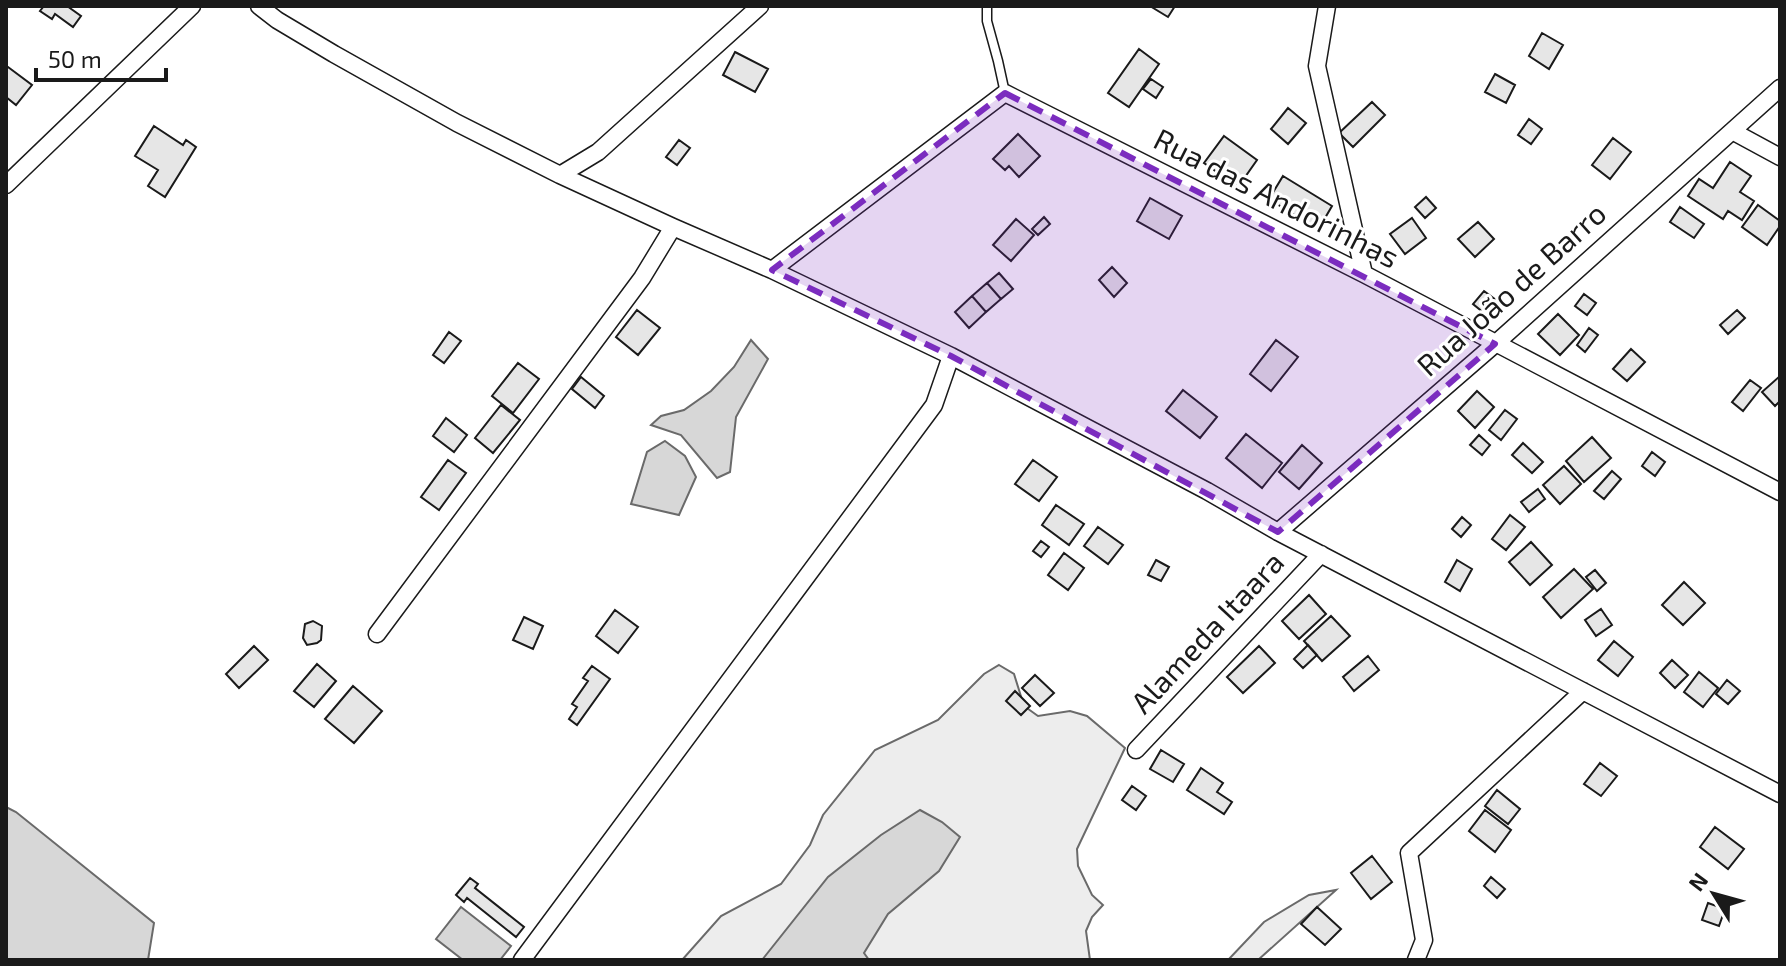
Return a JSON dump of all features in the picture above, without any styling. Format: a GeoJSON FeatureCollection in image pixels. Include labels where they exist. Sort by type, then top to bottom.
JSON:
{"type":"FeatureCollection","features":[{"type":"Feature","properties":{"kind":"street"},"geometry":{"type":"LineString","coordinates":[[6,185],[192,6]]}},
{"type":"Feature","properties":{"kind":"street"},"geometry":{"type":"LineString","coordinates":[[259,6],[300,34],[457,123],[560,175],[772,270],[951,356],[1583,691],[1776,786]]}},
{"type":"Feature","properties":{"kind":"street"},"geometry":{"type":"LineString","coordinates":[[560,175],[598,152],[760,6]]}},
{"type":"Feature","properties":{"kind":"street"},"geometry":{"type":"LineString","coordinates":[[1327,6],[1317,66],[1364,274]]}},
{"type":"Feature","properties":{"kind":"street","name":"Rua João de Barro"},"geometry":{"type":"LineString","coordinates":[[1278,532],[1495,344],[1780,88]]}},
{"type":"Feature","properties":{"kind":"street"},"geometry":{"type":"LineString","coordinates":[[772,270],[1005,93]]}},
{"type":"Feature","properties":{"kind":"street","name":"Rua das Andorinhas"},"geometry":{"type":"LineString","coordinates":[[1005,93],[1364,274],[1780,492]]}},
{"type":"Feature","properties":{"kind":"street"},"geometry":{"type":"LineString","coordinates":[[1732,131],[1780,157]]}},
{"type":"Feature","properties":{"kind":"street"},"geometry":{"type":"LineString","coordinates":[[377,634],[642,278],[673,227]]}},
{"type":"Feature","properties":{"kind":"street"},"geometry":{"type":"LineString","coordinates":[[522,960],[934,405],[951,356]]}},
{"type":"Feature","properties":{"kind":"street","name":"Alameda Itaara"},"geometry":{"type":"LineString","coordinates":[[1136,750],[1321,554]]}},
{"type":"Feature","properties":{"kind":"street"},"geometry":{"type":"LineString","coordinates":[[1416,960],[1424,940],[1409,853],[1583,691]]}},
{"type":"Feature","properties":{"kind":"lane"},"geometry":{"type":"LineString","coordinates":[[987,6],[987,21],[1005,93]]}},
{"type":"Feature","properties":{"kind":"highlighted area"},"geometry":{"type":"Polygon","coordinates":[[[1005,93],[1495,344],[1278,532],[951,356],[772,270],[1005,93]]]}},
{"type":"Feature","properties":{"kind":"shaded area"},"geometry":{"type":"Polygon","coordinates":[[[751,340],[768,359],[736,417],[730,472],[717,478],[681,435],[651,425],[661,416],[684,410],[711,391],[734,367],[751,340]]]}},
{"type":"Feature","properties":{"kind":"shaded area"},"geometry":{"type":"Polygon","coordinates":[[[665,441],[685,456],[696,477],[679,515],[631,504],[647,452],[665,441]]]}},
{"type":"Feature","properties":{"kind":"shaded area"},"geometry":{"type":"Polygon","coordinates":[[[999,665],[1014,674],[1024,706],[1038,716],[1070,711],[1087,716],[1125,748],[1077,849],[1078,866],[1092,895],[1103,905],[1092,917],[1086,931],[1090,960],[682,960],[721,916],[781,884],[810,845],[823,815],[875,750],[938,720],[984,674],[999,665]]]}},
{"type":"Feature","properties":{"kind":"shaded area"},"geometry":{"type":"Polygon","coordinates":[[[6,807],[154,923],[148,960],[7,960],[6,807]]]}},
{"type":"Feature","properties":{"kind":"shaded area"},"geometry":{"type":"Polygon","coordinates":[[[920,810],[960,837],[939,871],[888,914],[864,953],[869,960],[762,960],[828,877],[881,835],[920,810]]]}},
{"type":"Feature","properties":{"kind":"shaded area"},"geometry":{"type":"Polygon","coordinates":[[[1336,890],[1258,960],[1228,960],[1264,922],[1309,895],[1336,890]]]}},
{"type":"Feature","properties":{"kind":"shaded area"},"geometry":{"type":"Polygon","coordinates":[[[461,907],[511,946],[500,960],[463,960],[436,939],[461,907]]]}},
{"type":"Feature","properties":{"kind":"building"},"geometry":{"type":"Polygon","coordinates":[[[44,6],[67,6],[81,16],[73,27],[55,14],[52,19],[40,11],[44,6]]]}},
{"type":"Feature","properties":{"kind":"building"},"geometry":{"type":"Polygon","coordinates":[[[1150,6],[1175,6],[1168,17],[1150,6]]]}},
{"type":"Feature","properties":{"kind":"building"},"geometry":{"type":"Polygon","coordinates":[[[1542,33],[1563,45],[1549,69],[1529,56],[1542,33]]]}},
{"type":"Feature","properties":{"kind":"building"},"geometry":{"type":"Polygon","coordinates":[[[1139,49],[1159,64],[1129,107],[1108,93],[1139,49]]]}},
{"type":"Feature","properties":{"kind":"building"},"geometry":{"type":"Polygon","coordinates":[[[735,52],[768,69],[755,92],[723,75],[735,52]]]}},
{"type":"Feature","properties":{"kind":"building"},"geometry":{"type":"Polygon","coordinates":[[[8,67],[32,85],[16,105],[6,97],[8,67]]]}},
{"type":"Feature","properties":{"kind":"building"},"geometry":{"type":"Polygon","coordinates":[[[1495,74],[1515,85],[1506,103],[1485,92],[1495,74]]]}},
{"type":"Feature","properties":{"kind":"building"},"geometry":{"type":"Polygon","coordinates":[[[1151,79],[1163,87],[1156,98],[1143,89],[1151,79]]]}},
{"type":"Feature","properties":{"kind":"building"},"geometry":{"type":"Polygon","coordinates":[[[1372,102],[1385,115],[1353,147],[1339,133],[1372,102]]]}},
{"type":"Feature","properties":{"kind":"building"},"geometry":{"type":"Polygon","coordinates":[[[1288,108],[1306,123],[1288,144],[1271,129],[1288,108]]]}},
{"type":"Feature","properties":{"kind":"building"},"geometry":{"type":"Polygon","coordinates":[[[1529,119],[1542,129],[1531,144],[1518,135],[1529,119]]]}},
{"type":"Feature","properties":{"kind":"building"},"geometry":{"type":"Polygon","coordinates":[[[154,126],[183,145],[186,140],[196,147],[165,197],[148,186],[158,170],[135,156],[154,126]]]}},
{"type":"Feature","properties":{"kind":"building"},"geometry":{"type":"Polygon","coordinates":[[[1018,134],[1040,156],[1019,177],[1009,166],[1005,170],[993,159],[1018,134]]]}},
{"type":"Feature","properties":{"kind":"building"},"geometry":{"type":"Polygon","coordinates":[[[1224,136],[1257,160],[1238,187],[1204,163],[1224,136]]]}},
{"type":"Feature","properties":{"kind":"building"},"geometry":{"type":"Polygon","coordinates":[[[1613,138],[1631,152],[1610,179],[1592,165],[1613,138]]]}},
{"type":"Feature","properties":{"kind":"building"},"geometry":{"type":"Polygon","coordinates":[[[679,140],[690,148],[677,165],[666,157],[679,140]]]}},
{"type":"Feature","properties":{"kind":"building"},"geometry":{"type":"Polygon","coordinates":[[[1730,162],[1751,176],[1740,192],[1754,201],[1742,220],[1728,211],[1723,219],[1688,196],[1699,179],[1713,188],[1730,162]]]}},
{"type":"Feature","properties":{"kind":"building"},"geometry":{"type":"Polygon","coordinates":[[[1283,176],[1332,206],[1318,230],[1269,199],[1283,176]]]}},
{"type":"Feature","properties":{"kind":"building"},"geometry":{"type":"Polygon","coordinates":[[[1426,197],[1436,208],[1425,218],[1415,207],[1426,197]]]}},
{"type":"Feature","properties":{"kind":"building"},"geometry":{"type":"Polygon","coordinates":[[[1150,198],[1182,216],[1169,239],[1137,221],[1150,198]]]}},
{"type":"Feature","properties":{"kind":"building"},"geometry":{"type":"Polygon","coordinates":[[[1758,205],[1780,221],[1767,245],[1742,227],[1758,205]]]}},
{"type":"Feature","properties":{"kind":"building"},"geometry":{"type":"Polygon","coordinates":[[[1680,207],[1704,224],[1694,238],[1670,222],[1680,207]]]}},
{"type":"Feature","properties":{"kind":"building"},"geometry":{"type":"Polygon","coordinates":[[[1044,217],[1050,224],[1038,235],[1032,229],[1044,217]]]}},
{"type":"Feature","properties":{"kind":"building"},"geometry":{"type":"Polygon","coordinates":[[[1412,218],[1426,238],[1405,254],[1390,234],[1412,218]]]}},
{"type":"Feature","properties":{"kind":"building"},"geometry":{"type":"Polygon","coordinates":[[[1016,219],[1034,235],[1011,261],[993,245],[1016,219]]]}},
{"type":"Feature","properties":{"kind":"building"},"geometry":{"type":"Polygon","coordinates":[[[1478,222],[1494,239],[1475,257],[1458,239],[1478,222]]]}},
{"type":"Feature","properties":{"kind":"building"},"geometry":{"type":"Polygon","coordinates":[[[1112,267],[1127,283],[1114,297],[1099,280],[1112,267]]]}},
{"type":"Feature","properties":{"kind":"building"},"geometry":{"type":"Polygon","coordinates":[[[999,273],[1013,289],[1001,299],[987,283],[999,273]]]}},
{"type":"Feature","properties":{"kind":"building"},"geometry":{"type":"Polygon","coordinates":[[[987,283],[1001,299],[986,312],[972,296],[987,283]]]}},
{"type":"Feature","properties":{"kind":"building"},"geometry":{"type":"Polygon","coordinates":[[[1484,291],[1500,303],[1489,317],[1473,304],[1484,291]]]}},
{"type":"Feature","properties":{"kind":"building"},"geometry":{"type":"Polygon","coordinates":[[[1584,294],[1596,303],[1587,315],[1575,306],[1584,294]]]}},
{"type":"Feature","properties":{"kind":"building"},"geometry":{"type":"Polygon","coordinates":[[[972,296],[986,312],[969,328],[955,312],[972,296]]]}},
{"type":"Feature","properties":{"kind":"building"},"geometry":{"type":"Polygon","coordinates":[[[637,310],[660,328],[638,355],[616,337],[637,310]]]}},
{"type":"Feature","properties":{"kind":"building"},"geometry":{"type":"Polygon","coordinates":[[[1737,310],[1745,318],[1728,334],[1720,325],[1737,310]]]}},
{"type":"Feature","properties":{"kind":"building"},"geometry":{"type":"Polygon","coordinates":[[[1558,314],[1579,335],[1560,355],[1538,334],[1558,314]]]}},
{"type":"Feature","properties":{"kind":"building"},"geometry":{"type":"Polygon","coordinates":[[[1589,328],[1598,335],[1585,352],[1577,345],[1589,328]]]}},
{"type":"Feature","properties":{"kind":"building"},"geometry":{"type":"Polygon","coordinates":[[[449,332],[461,341],[444,363],[433,355],[449,332]]]}},
{"type":"Feature","properties":{"kind":"building"},"geometry":{"type":"Polygon","coordinates":[[[1276,340],[1298,357],[1271,391],[1250,374],[1276,340]]]}},
{"type":"Feature","properties":{"kind":"building"},"geometry":{"type":"Polygon","coordinates":[[[1631,349],[1645,362],[1627,381],[1613,369],[1631,349]]]}},
{"type":"Feature","properties":{"kind":"building"},"geometry":{"type":"Polygon","coordinates":[[[518,363],[539,379],[513,413],[492,396],[518,363]]]}},
{"type":"Feature","properties":{"kind":"building"},"geometry":{"type":"Polygon","coordinates":[[[1780,376],[1780,401],[1775,406],[1762,392],[1780,376]]]}},
{"type":"Feature","properties":{"kind":"building"},"geometry":{"type":"Polygon","coordinates":[[[581,377],[604,396],[595,408],[572,389],[581,377]]]}},
{"type":"Feature","properties":{"kind":"building"},"geometry":{"type":"Polygon","coordinates":[[[1750,380],[1761,388],[1743,411],[1732,402],[1750,380]]]}},
{"type":"Feature","properties":{"kind":"building"},"geometry":{"type":"Polygon","coordinates":[[[1183,390],[1217,417],[1200,438],[1166,411],[1183,390]]]}},
{"type":"Feature","properties":{"kind":"building"},"geometry":{"type":"Polygon","coordinates":[[[1477,391],[1494,407],[1475,428],[1458,411],[1477,391]]]}},
{"type":"Feature","properties":{"kind":"building"},"geometry":{"type":"Polygon","coordinates":[[[501,405],[520,420],[493,453],[475,438],[501,405]]]}},
{"type":"Feature","properties":{"kind":"building"},"geometry":{"type":"Polygon","coordinates":[[[1505,410],[1517,419],[1501,440],[1489,430],[1505,410]]]}},
{"type":"Feature","properties":{"kind":"building"},"geometry":{"type":"Polygon","coordinates":[[[446,418],[467,435],[454,452],[433,436],[446,418]]]}},
{"type":"Feature","properties":{"kind":"building"},"geometry":{"type":"Polygon","coordinates":[[[1246,434],[1282,463],[1262,488],[1226,458],[1246,434]]]}},
{"type":"Feature","properties":{"kind":"building"},"geometry":{"type":"Polygon","coordinates":[[[1479,435],[1490,445],[1482,455],[1470,445],[1479,435]]]}},
{"type":"Feature","properties":{"kind":"building"},"geometry":{"type":"Polygon","coordinates":[[[1592,437],[1611,458],[1584,482],[1566,461],[1592,437]]]}},
{"type":"Feature","properties":{"kind":"building"},"geometry":{"type":"Polygon","coordinates":[[[1523,443],[1543,462],[1532,473],[1512,455],[1523,443]]]}},
{"type":"Feature","properties":{"kind":"building"},"geometry":{"type":"Polygon","coordinates":[[[1302,445],[1322,463],[1299,489],[1279,472],[1302,445]]]}},
{"type":"Feature","properties":{"kind":"building"},"geometry":{"type":"Polygon","coordinates":[[[1652,452],[1665,462],[1655,476],[1642,466],[1652,452]]]}},
{"type":"Feature","properties":{"kind":"building"},"geometry":{"type":"Polygon","coordinates":[[[448,460],[466,473],[439,510],[421,497],[448,460]]]}},
{"type":"Feature","properties":{"kind":"building"},"geometry":{"type":"Polygon","coordinates":[[[1033,460],[1057,477],[1039,501],[1015,484],[1033,460]]]}},
{"type":"Feature","properties":{"kind":"building"},"geometry":{"type":"Polygon","coordinates":[[[1564,466],[1581,484],[1560,504],[1543,485],[1564,466]]]}},
{"type":"Feature","properties":{"kind":"building"},"geometry":{"type":"Polygon","coordinates":[[[1612,471],[1621,479],[1604,499],[1594,491],[1612,471]]]}},
{"type":"Feature","properties":{"kind":"building"},"geometry":{"type":"Polygon","coordinates":[[[1538,489],[1545,499],[1529,512],[1521,502],[1538,489]]]}},
{"type":"Feature","properties":{"kind":"building"},"geometry":{"type":"Polygon","coordinates":[[[1056,505],[1084,524],[1069,545],[1042,525],[1056,505]]]}},
{"type":"Feature","properties":{"kind":"building"},"geometry":{"type":"Polygon","coordinates":[[[1510,515],[1525,527],[1506,550],[1492,539],[1510,515]]]}},
{"type":"Feature","properties":{"kind":"building"},"geometry":{"type":"Polygon","coordinates":[[[1462,517],[1471,525],[1461,537],[1452,529],[1462,517]]]}},
{"type":"Feature","properties":{"kind":"building"},"geometry":{"type":"Polygon","coordinates":[[[1098,527],[1123,545],[1108,564],[1084,546],[1098,527]]]}},
{"type":"Feature","properties":{"kind":"building"},"geometry":{"type":"Polygon","coordinates":[[[1041,541],[1049,547],[1041,557],[1033,551],[1041,541]]]}},
{"type":"Feature","properties":{"kind":"building"},"geometry":{"type":"Polygon","coordinates":[[[1531,542],[1552,565],[1530,585],[1509,562],[1531,542]]]}},
{"type":"Feature","properties":{"kind":"building"},"geometry":{"type":"Polygon","coordinates":[[[1064,553],[1084,568],[1068,590],[1048,575],[1064,553]]]}},
{"type":"Feature","properties":{"kind":"building"},"geometry":{"type":"Polygon","coordinates":[[[1156,560],[1169,567],[1161,581],[1148,575],[1156,560]]]}},
{"type":"Feature","properties":{"kind":"building"},"geometry":{"type":"Polygon","coordinates":[[[1457,560],[1472,569],[1460,591],[1445,582],[1457,560]]]}},
{"type":"Feature","properties":{"kind":"building"},"geometry":{"type":"Polygon","coordinates":[[[1574,569],[1593,589],[1561,618],[1543,597],[1574,569]]]}},
{"type":"Feature","properties":{"kind":"building"},"geometry":{"type":"Polygon","coordinates":[[[1595,570],[1606,583],[1597,591],[1586,577],[1595,570]]]}},
{"type":"Feature","properties":{"kind":"building"},"geometry":{"type":"Polygon","coordinates":[[[1684,582],[1705,603],[1683,625],[1662,605],[1684,582]]]}},
{"type":"Feature","properties":{"kind":"building"},"geometry":{"type":"Polygon","coordinates":[[[1309,595],[1326,614],[1299,639],[1282,621],[1309,595]]]}},
{"type":"Feature","properties":{"kind":"building"},"geometry":{"type":"Polygon","coordinates":[[[1601,609],[1612,625],[1596,636],[1585,620],[1601,609]]]}},
{"type":"Feature","properties":{"kind":"building"},"geometry":{"type":"Polygon","coordinates":[[[615,610],[638,627],[618,653],[596,636],[615,610]]]}},
{"type":"Feature","properties":{"kind":"building"},"geometry":{"type":"Polygon","coordinates":[[[1331,616],[1350,636],[1322,661],[1304,641],[1331,616]]]}},
{"type":"Feature","properties":{"kind":"building"},"geometry":{"type":"Polygon","coordinates":[[[524,617],[543,626],[533,649],[513,640],[524,617]]]}},
{"type":"Feature","properties":{"kind":"building"},"geometry":{"type":"Polygon","coordinates":[[[313,621],[322,626],[321,640],[307,645],[303,638],[305,624],[313,621]]]}},
{"type":"Feature","properties":{"kind":"building"},"geometry":{"type":"Polygon","coordinates":[[[1614,641],[1633,657],[1618,676],[1598,660],[1614,641]]]}},
{"type":"Feature","properties":{"kind":"building"},"geometry":{"type":"Polygon","coordinates":[[[1308,645],[1317,655],[1303,668],[1294,659],[1308,645]]]}},
{"type":"Feature","properties":{"kind":"building"},"geometry":{"type":"Polygon","coordinates":[[[254,646],[268,660],[239,688],[226,674],[254,646]]]}},
{"type":"Feature","properties":{"kind":"building"},"geometry":{"type":"Polygon","coordinates":[[[1259,646],[1275,663],[1243,693],[1227,677],[1259,646]]]}},
{"type":"Feature","properties":{"kind":"building"},"geometry":{"type":"Polygon","coordinates":[[[1368,656],[1379,670],[1354,691],[1343,677],[1368,656]]]}},
{"type":"Feature","properties":{"kind":"building"},"geometry":{"type":"Polygon","coordinates":[[[1672,660],[1688,675],[1675,688],[1660,673],[1672,660]]]}},
{"type":"Feature","properties":{"kind":"building"},"geometry":{"type":"Polygon","coordinates":[[[317,664],[336,681],[314,707],[294,691],[317,664]]]}},
{"type":"Feature","properties":{"kind":"building"},"geometry":{"type":"Polygon","coordinates":[[[592,666],[610,679],[577,725],[569,719],[577,707],[572,704],[588,681],[583,678],[592,666]]]}},
{"type":"Feature","properties":{"kind":"building"},"geometry":{"type":"Polygon","coordinates":[[[1699,672],[1718,688],[1703,707],[1684,692],[1699,672]]]}},
{"type":"Feature","properties":{"kind":"building"},"geometry":{"type":"Polygon","coordinates":[[[1035,675],[1054,693],[1040,706],[1022,688],[1035,675]]]}},
{"type":"Feature","properties":{"kind":"building"},"geometry":{"type":"Polygon","coordinates":[[[1727,680],[1740,691],[1728,704],[1716,694],[1727,680]]]}},
{"type":"Feature","properties":{"kind":"building"},"geometry":{"type":"Polygon","coordinates":[[[353,686],[382,711],[354,743],[325,719],[353,686]]]}},
{"type":"Feature","properties":{"kind":"building"},"geometry":{"type":"Polygon","coordinates":[[[1015,691],[1030,706],[1021,715],[1006,701],[1015,691]]]}},
{"type":"Feature","properties":{"kind":"building"},"geometry":{"type":"Polygon","coordinates":[[[1161,750],[1184,764],[1173,782],[1150,769],[1161,750]]]}},
{"type":"Feature","properties":{"kind":"building"},"geometry":{"type":"Polygon","coordinates":[[[1600,763],[1617,776],[1601,796],[1584,784],[1600,763]]]}},
{"type":"Feature","properties":{"kind":"building"},"geometry":{"type":"Polygon","coordinates":[[[1201,768],[1223,783],[1217,792],[1232,802],[1224,814],[1187,790],[1201,768]]]}},
{"type":"Feature","properties":{"kind":"building"},"geometry":{"type":"Polygon","coordinates":[[[1132,786],[1146,796],[1136,810],[1122,800],[1132,786]]]}},
{"type":"Feature","properties":{"kind":"building"},"geometry":{"type":"Polygon","coordinates":[[[1497,790],[1520,809],[1508,824],[1485,806],[1497,790]]]}},
{"type":"Feature","properties":{"kind":"building"},"geometry":{"type":"Polygon","coordinates":[[[1485,810],[1511,830],[1495,852],[1469,831],[1485,810]]]}},
{"type":"Feature","properties":{"kind":"building"},"geometry":{"type":"Polygon","coordinates":[[[1715,827],[1744,849],[1728,869],[1700,847],[1715,827]]]}},
{"type":"Feature","properties":{"kind":"building"},"geometry":{"type":"Polygon","coordinates":[[[1372,856],[1392,882],[1371,899],[1351,873],[1372,856]]]}},
{"type":"Feature","properties":{"kind":"building"},"geometry":{"type":"Polygon","coordinates":[[[1491,877],[1505,889],[1497,898],[1484,886],[1491,877]]]}},
{"type":"Feature","properties":{"kind":"building"},"geometry":{"type":"Polygon","coordinates":[[[470,878],[478,884],[475,888],[524,927],[516,937],[467,898],[464,902],[456,895],[470,878]]]}},
{"type":"Feature","properties":{"kind":"building"},"geometry":{"type":"Polygon","coordinates":[[[1708,903],[1725,909],[1719,926],[1702,920],[1708,903]]]}},
{"type":"Feature","properties":{"kind":"building"},"geometry":{"type":"Polygon","coordinates":[[[1317,907],[1341,929],[1325,945],[1301,924],[1317,907]]]}}]}
